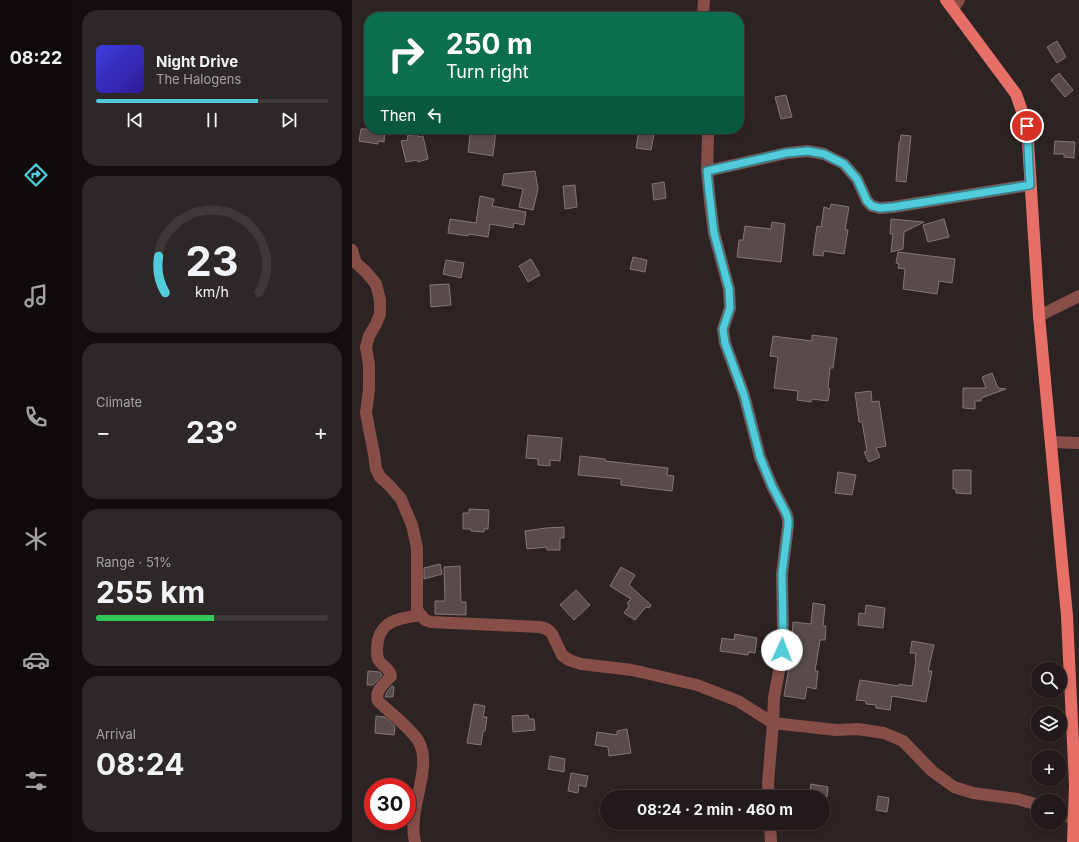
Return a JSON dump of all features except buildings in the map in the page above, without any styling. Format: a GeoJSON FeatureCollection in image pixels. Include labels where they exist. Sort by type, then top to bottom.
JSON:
{"type":"FeatureCollection","features":[{"type":"Feature","properties":{"kind":"main road"},"geometry":{"type":"LineString","coordinates":[[952,3],[1016,94],[1027,126],[1039,316],[1067,616],[1075,785],[1073,842]]}},
{"type":"Feature","properties":{"kind":"street"},"geometry":{"type":"LineString","coordinates":[[703,12],[704,0]]}},
{"type":"Feature","properties":{"kind":"street"},"geometry":{"type":"LineString","coordinates":[[708,134],[707,171],[714,233],[729,289],[730,308],[723,329],[725,343],[744,395],[760,457],[788,519],[782,574],[782,661],[774,697],[768,790]]}},
{"type":"Feature","properties":{"kind":"street"},"geometry":{"type":"LineString","coordinates":[[707,171],[786,153],[808,151],[824,154],[844,164],[857,179],[867,201],[872,206],[880,208],[1030,185]]}},
{"type":"Feature","properties":{"kind":"street"},"geometry":{"type":"LineString","coordinates":[[352,250],[356,263],[376,284],[380,300],[380,314],[369,336],[366,347],[369,365],[369,389],[366,413],[376,469],[380,477],[402,499],[412,525],[417,548],[417,610],[425,620],[431,622],[546,628],[552,634],[562,655],[569,660],[581,664],[632,670],[697,685],[738,701],[773,723],[836,730],[858,729],[884,733],[903,740],[932,771],[954,787],[973,793],[1018,799],[1031,803]]}},
{"type":"Feature","properties":{"kind":"street"},"geometry":{"type":"LineString","coordinates":[[1039,316],[1079,296]]}},
{"type":"Feature","properties":{"kind":"street"},"geometry":{"type":"LineString","coordinates":[[1051,442],[1079,443]]}},
{"type":"Feature","properties":{"kind":"street"},"geometry":{"type":"LineString","coordinates":[[415,842],[413,829],[414,816],[424,761],[422,751],[419,743],[412,733],[378,701],[376,697],[377,692],[391,676],[390,672],[379,660],[376,649],[380,634],[385,626],[397,619],[421,615]]}},
{"type":"Feature","properties":{"kind":"street"},"geometry":{"type":"LineString","coordinates":[[1067,816],[1074,819]]}},
{"type":"Feature","properties":{"kind":"street"},"geometry":{"type":"LineString","coordinates":[[770,830],[771,842]]}},
{"type":"Feature","properties":{"kind":"route"},"geometry":{"type":"LineString","coordinates":[[782,650],[782,574],[788,519],[760,457],[744,395],[725,343],[723,329],[730,308],[729,289],[714,233],[707,171],[786,153],[808,151],[824,154],[844,164],[857,179],[867,201],[872,206],[880,208],[893,207],[1030,185],[1027,126]]}}]}
